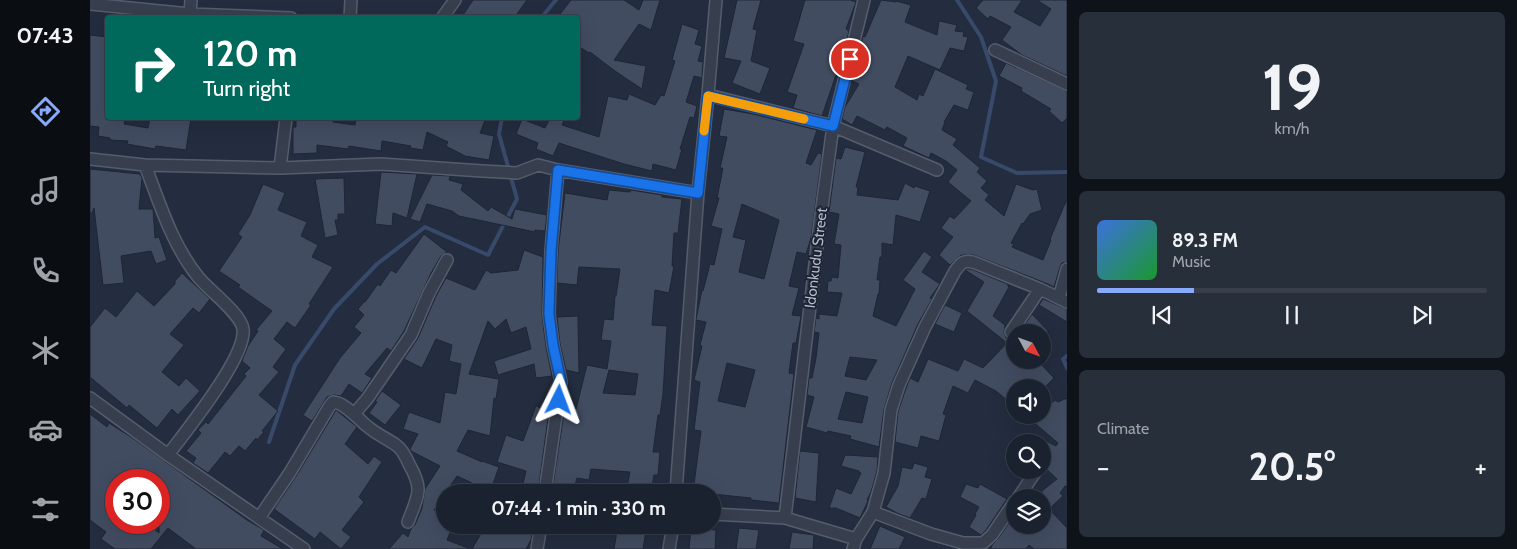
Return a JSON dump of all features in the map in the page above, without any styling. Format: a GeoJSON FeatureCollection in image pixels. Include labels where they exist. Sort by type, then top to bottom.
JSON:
{"type":"FeatureCollection","features":[{"type":"Feature","properties":{"kind":"street"},"geometry":{"type":"LineString","coordinates":[[190,14],[191,0]]}},
{"type":"Feature","properties":{"kind":"street"},"geometry":{"type":"LineString","coordinates":[[350,15],[351,0]]}},
{"type":"Feature","properties":{"kind":"street"},"geometry":{"type":"LineString","coordinates":[[444,15],[455,0]]}},
{"type":"Feature","properties":{"kind":"street"},"geometry":{"type":"LineString","coordinates":[[677,484],[698,193],[716,0]]}},
{"type":"Feature","properties":{"kind":"street","name":"Idonkudu Street"},"geometry":{"type":"LineString","coordinates":[[785,518],[833,126],[864,0]]}},
{"type":"Feature","properties":{"kind":"street"},"geometry":{"type":"LineString","coordinates":[[90,4],[215,15]]}},
{"type":"Feature","properties":{"kind":"street"},"geometry":{"type":"LineString","coordinates":[[995,50],[1067,84]]}},
{"type":"Feature","properties":{"kind":"street"},"geometry":{"type":"LineString","coordinates":[[708,96],[833,126],[937,170]]}},
{"type":"Feature","properties":{"kind":"street"},"geometry":{"type":"LineString","coordinates":[[280,168],[286,120]]}},
{"type":"Feature","properties":{"kind":"street"},"geometry":{"type":"LineString","coordinates":[[90,160],[145,165],[280,168],[381,164],[517,173],[538,165],[698,193]]}},
{"type":"Feature","properties":{"kind":"street"},"geometry":{"type":"LineString","coordinates":[[145,165],[174,240],[183,256],[200,278],[240,320],[243,330],[242,341],[223,381],[168,455]]}},
{"type":"Feature","properties":{"kind":"street"},"geometry":{"type":"LineString","coordinates":[[547,484],[561,382],[549,314],[551,251],[558,170]]}},
{"type":"Feature","properties":{"kind":"street"},"geometry":{"type":"LineString","coordinates":[[354,414],[367,399],[411,336],[429,293],[447,260]]}},
{"type":"Feature","properties":{"kind":"street"},"geometry":{"type":"LineString","coordinates":[[721,514],[785,518],[854,544],[873,512],[884,473],[891,410],[899,385],[925,327],[961,263],[965,261],[973,262],[1063,300],[1067,269]]}},
{"type":"Feature","properties":{"kind":"street"},"geometry":{"type":"LineString","coordinates":[[1017,324],[1040,289]]}},
{"type":"Feature","properties":{"kind":"street"},"geometry":{"type":"LineString","coordinates":[[90,398],[168,455],[304,549]]}},
{"type":"Feature","properties":{"kind":"street"},"geometry":{"type":"LineString","coordinates":[[259,518],[289,474],[333,402],[336,402],[354,414],[375,433],[398,446],[416,476],[419,486],[418,495],[408,522]]}},
{"type":"Feature","properties":{"kind":"street"},"geometry":{"type":"LineString","coordinates":[[873,512],[931,534],[963,543],[984,543],[1006,515]]}},
{"type":"Feature","properties":{"kind":"street"},"geometry":{"type":"LineString","coordinates":[[537,549],[540,534]]}},
{"type":"Feature","properties":{"kind":"street"},"geometry":{"type":"LineString","coordinates":[[669,549],[672,534]]}},
{"type":"Feature","properties":{"kind":"building"},"geometry":{"type":"Polygon","coordinates":[[[473,0],[527,0],[516,15],[463,15],[473,0]]]}},
{"type":"Feature","properties":{"kind":"building"},"geometry":{"type":"Polygon","coordinates":[[[571,0],[624,0],[639,10],[643,0],[660,0],[651,30],[639,24],[614,60],[646,66],[642,89],[590,52],[580,47],[580,15],[559,15],[571,0]]]}},
{"type":"Feature","properties":{"kind":"building"},"geometry":{"type":"Polygon","coordinates":[[[737,0],[761,0],[753,29],[757,30],[751,61],[770,68],[760,94],[732,83],[741,61],[724,58],[737,0]]]}},
{"type":"Feature","properties":{"kind":"building"},"geometry":{"type":"Polygon","coordinates":[[[805,0],[850,0],[856,2],[846,29],[849,31],[838,76],[836,75],[822,116],[793,108],[797,95],[787,92],[804,44],[793,41],[805,0]]]}},
{"type":"Feature","properties":{"kind":"building"},"geometry":{"type":"Polygon","coordinates":[[[881,0],[911,5],[905,22],[937,35],[939,21],[957,25],[955,31],[964,32],[963,36],[968,37],[964,51],[950,48],[940,70],[908,56],[895,87],[917,100],[919,94],[923,96],[935,69],[968,85],[966,89],[974,92],[968,110],[954,105],[944,122],[942,130],[957,139],[953,145],[980,168],[977,172],[987,181],[981,188],[989,195],[985,200],[1004,216],[1016,184],[1033,190],[1037,189],[1042,210],[1030,214],[1022,223],[1011,243],[1014,244],[1012,247],[1043,260],[1067,199],[1067,262],[1062,263],[1054,287],[974,255],[961,255],[950,265],[939,255],[953,237],[941,228],[950,216],[954,219],[971,201],[948,182],[957,170],[946,161],[931,153],[929,158],[903,146],[907,138],[887,127],[885,130],[857,116],[852,125],[842,119],[845,107],[859,84],[852,81],[863,36],[865,37],[881,0]]]}},
{"type":"Feature","properties":{"kind":"building"},"geometry":{"type":"Polygon","coordinates":[[[983,0],[1022,0],[1014,12],[1040,26],[1051,9],[1037,0],[1067,0],[1067,76],[1022,55],[1002,40],[1011,27],[990,16],[988,19],[976,8],[983,0]]]}},
{"type":"Feature","properties":{"kind":"building"},"geometry":{"type":"Polygon","coordinates":[[[682,24],[699,30],[695,44],[702,46],[698,61],[703,62],[702,78],[694,76],[686,102],[697,106],[694,118],[690,117],[676,170],[653,164],[652,171],[559,143],[553,156],[536,149],[538,143],[516,134],[522,120],[545,128],[549,120],[564,120],[562,125],[599,137],[608,96],[627,100],[629,94],[655,105],[661,95],[664,96],[675,61],[672,60],[682,24]]]}},
{"type":"Feature","properties":{"kind":"building"},"geometry":{"type":"Polygon","coordinates":[[[90,35],[105,37],[105,120],[125,120],[124,124],[148,128],[150,120],[191,120],[186,150],[156,146],[155,149],[127,144],[128,141],[110,140],[110,138],[98,136],[99,127],[90,126],[90,35]]]}},
{"type":"Feature","properties":{"kind":"building"},"geometry":{"type":"Polygon","coordinates":[[[1006,63],[1067,91],[1067,118],[1062,123],[1049,111],[1051,109],[1021,91],[1022,88],[999,76],[1006,63]]]}},
{"type":"Feature","properties":{"kind":"building"},"geometry":{"type":"Polygon","coordinates":[[[724,109],[753,114],[817,130],[806,163],[811,165],[818,153],[822,154],[811,238],[806,254],[797,252],[789,286],[799,288],[792,315],[801,316],[796,343],[793,343],[789,373],[794,374],[779,503],[721,495],[721,484],[694,484],[701,431],[694,430],[700,382],[694,380],[706,322],[696,319],[710,264],[714,265],[722,229],[711,226],[719,198],[717,198],[723,168],[720,168],[727,137],[719,136],[724,109]],[[742,204],[733,237],[746,240],[739,272],[764,279],[779,220],[742,204]],[[727,363],[718,401],[745,407],[755,370],[727,363]]]}},
{"type":"Feature","properties":{"kind":"building"},"geometry":{"type":"Polygon","coordinates":[[[296,120],[333,120],[333,122],[355,125],[356,120],[485,120],[480,133],[494,136],[489,160],[465,156],[446,146],[448,142],[427,132],[423,150],[382,141],[381,151],[349,146],[348,149],[317,145],[317,153],[293,154],[293,127],[296,127],[296,120]]]}},
{"type":"Feature","properties":{"kind":"building"},"geometry":{"type":"Polygon","coordinates":[[[845,147],[865,152],[856,187],[858,187],[857,195],[898,200],[905,183],[914,188],[915,186],[930,191],[920,222],[896,215],[893,245],[882,243],[882,257],[880,257],[877,280],[880,280],[879,294],[873,316],[896,326],[915,289],[903,280],[924,251],[932,257],[922,272],[940,284],[930,298],[932,299],[918,324],[892,383],[884,409],[879,447],[850,439],[851,436],[828,431],[827,433],[806,427],[814,397],[807,395],[809,378],[812,378],[816,358],[819,333],[814,332],[816,318],[819,319],[819,314],[837,316],[842,293],[827,292],[828,281],[831,281],[832,277],[838,278],[841,245],[834,244],[839,214],[829,212],[836,158],[841,159],[845,147]],[[850,357],[845,376],[866,380],[877,360],[850,357]],[[846,392],[838,419],[862,423],[868,397],[846,392]]]}},
{"type":"Feature","properties":{"kind":"building"},"geometry":{"type":"Polygon","coordinates":[[[90,169],[140,174],[142,178],[139,209],[153,209],[155,238],[159,237],[167,260],[156,264],[151,251],[121,256],[124,283],[103,285],[94,208],[92,213],[90,213],[90,169]]]}},
{"type":"Feature","properties":{"kind":"building"},"geometry":{"type":"Polygon","coordinates":[[[381,172],[417,174],[407,218],[393,213],[392,226],[375,224],[381,172]]]}},
{"type":"Feature","properties":{"kind":"building"},"geometry":{"type":"Polygon","coordinates":[[[432,175],[450,176],[449,180],[463,184],[461,190],[488,211],[491,207],[512,219],[515,209],[547,215],[545,231],[535,230],[535,232],[459,216],[452,211],[427,204],[420,222],[410,219],[432,175]]]}},
{"type":"Feature","properties":{"kind":"building"},"geometry":{"type":"Polygon","coordinates":[[[344,178],[345,214],[338,214],[338,220],[335,220],[338,235],[325,238],[315,179],[344,178]]]}},
{"type":"Feature","properties":{"kind":"building"},"geometry":{"type":"Polygon","coordinates":[[[263,184],[285,193],[278,210],[307,222],[301,236],[318,245],[312,257],[333,267],[295,328],[287,322],[274,339],[286,349],[273,367],[279,372],[259,395],[278,411],[262,431],[264,432],[245,451],[239,446],[230,456],[225,452],[208,473],[193,463],[196,458],[186,451],[201,433],[198,430],[206,422],[208,424],[246,376],[244,374],[250,368],[242,361],[248,346],[258,331],[256,330],[272,311],[219,271],[242,237],[238,234],[250,215],[263,184]]]}},
{"type":"Feature","properties":{"kind":"building"},"geometry":{"type":"Polygon","coordinates":[[[609,190],[630,192],[631,190],[662,195],[662,197],[682,199],[678,233],[674,233],[672,266],[674,266],[669,293],[655,290],[652,325],[667,326],[663,394],[653,452],[660,452],[658,475],[654,475],[652,484],[628,484],[630,472],[591,469],[589,480],[577,478],[575,484],[553,484],[565,406],[576,409],[587,365],[607,369],[611,341],[601,340],[604,319],[613,320],[620,269],[579,267],[577,285],[557,283],[558,251],[565,193],[607,200],[609,190]],[[609,370],[603,393],[635,395],[638,374],[609,370]]]}},
{"type":"Feature","properties":{"kind":"building"},"geometry":{"type":"Polygon","coordinates":[[[424,234],[447,252],[441,256],[431,273],[404,331],[391,351],[387,348],[365,374],[372,378],[362,393],[349,384],[341,396],[327,397],[312,421],[303,415],[340,358],[361,333],[354,327],[364,315],[358,309],[378,284],[380,286],[391,270],[396,273],[424,234]]]}},
{"type":"Feature","properties":{"kind":"building"},"geometry":{"type":"Polygon","coordinates":[[[524,250],[543,257],[542,315],[552,376],[536,378],[534,364],[498,375],[494,361],[531,349],[526,327],[511,333],[506,319],[495,329],[488,321],[469,374],[499,379],[496,399],[494,398],[490,436],[468,430],[457,451],[499,467],[493,484],[474,484],[457,476],[452,484],[436,484],[436,507],[434,510],[436,511],[436,534],[449,534],[447,540],[468,549],[389,549],[403,533],[408,537],[422,508],[425,489],[440,466],[411,451],[410,449],[418,434],[403,429],[409,412],[440,423],[445,392],[456,394],[461,364],[449,361],[452,345],[436,339],[422,368],[404,359],[418,338],[446,278],[475,290],[486,270],[491,273],[518,270],[524,250]]]}},
{"type":"Feature","properties":{"kind":"building"},"geometry":{"type":"Polygon","coordinates":[[[971,269],[1010,285],[1007,285],[1009,287],[993,316],[1005,325],[1006,342],[967,311],[984,282],[965,270],[971,269]]]}},
{"type":"Feature","properties":{"kind":"building"},"geometry":{"type":"Polygon","coordinates":[[[182,273],[210,299],[199,313],[193,308],[170,334],[184,345],[162,372],[179,386],[186,378],[200,391],[178,415],[172,409],[157,428],[129,405],[127,408],[90,377],[90,327],[105,308],[116,317],[137,291],[154,306],[175,284],[175,281],[182,273]]]}},
{"type":"Feature","properties":{"kind":"building"},"geometry":{"type":"Polygon","coordinates":[[[1043,299],[1067,309],[1067,322],[1039,305],[1043,299]]]}},
{"type":"Feature","properties":{"kind":"building"},"geometry":{"type":"Polygon","coordinates":[[[945,305],[962,313],[954,332],[935,324],[945,305]]]}},
{"type":"Feature","properties":{"kind":"building"},"geometry":{"type":"Polygon","coordinates":[[[1032,314],[1041,324],[1025,324],[1032,314]]]}},
{"type":"Feature","properties":{"kind":"building"},"geometry":{"type":"Polygon","coordinates":[[[578,316],[579,373],[566,370],[560,344],[557,317],[578,316]]]}},
{"type":"Feature","properties":{"kind":"building"},"geometry":{"type":"Polygon","coordinates":[[[1006,344],[1006,369],[1046,369],[1054,378],[1051,381],[1051,379],[1006,379],[1006,399],[996,391],[975,380],[968,393],[953,386],[943,414],[946,415],[939,441],[921,436],[918,448],[895,442],[898,412],[906,388],[910,378],[918,382],[928,359],[958,371],[964,359],[983,368],[1006,344]]]}},
{"type":"Feature","properties":{"kind":"building"},"geometry":{"type":"Polygon","coordinates":[[[382,391],[401,405],[385,425],[369,413],[382,391]]]}},
{"type":"Feature","properties":{"kind":"building"},"geometry":{"type":"Polygon","coordinates":[[[1067,398],[1067,487],[1065,486],[1060,493],[1063,496],[1051,507],[1051,489],[1044,489],[1057,479],[1051,473],[1051,444],[1056,446],[1058,443],[1051,437],[1051,434],[1047,434],[1036,424],[1051,424],[1051,404],[1055,400],[1058,402],[1067,398]]]}},
{"type":"Feature","properties":{"kind":"building"},"geometry":{"type":"Polygon","coordinates":[[[536,406],[549,411],[539,484],[523,484],[526,471],[497,462],[506,435],[523,441],[536,406]]]}},
{"type":"Feature","properties":{"kind":"building"},"geometry":{"type":"Polygon","coordinates":[[[336,410],[357,427],[345,444],[368,464],[374,456],[382,462],[359,497],[364,502],[342,530],[351,537],[341,549],[320,532],[315,539],[274,509],[336,410]]]}},
{"type":"Feature","properties":{"kind":"building"},"geometry":{"type":"Polygon","coordinates":[[[90,414],[107,427],[109,423],[131,437],[247,520],[264,530],[261,536],[283,549],[196,549],[170,530],[170,469],[105,469],[105,531],[90,520],[90,414]]]}},
{"type":"Feature","properties":{"kind":"building"},"geometry":{"type":"Polygon","coordinates":[[[800,451],[819,453],[816,502],[795,498],[800,451]]]}},
{"type":"Feature","properties":{"kind":"building"},"geometry":{"type":"Polygon","coordinates":[[[845,455],[878,457],[877,471],[871,492],[860,518],[836,508],[829,508],[836,488],[851,494],[861,473],[841,466],[845,455]]]}},
{"type":"Feature","properties":{"kind":"building"},"geometry":{"type":"Polygon","coordinates":[[[914,463],[928,467],[925,477],[932,479],[926,499],[922,498],[910,518],[886,507],[898,486],[902,467],[912,469],[914,463]]]}},
{"type":"Feature","properties":{"kind":"building"},"geometry":{"type":"Polygon","coordinates":[[[966,484],[978,488],[980,484],[1006,498],[1006,500],[981,535],[969,527],[979,507],[960,497],[966,484]]]}},
{"type":"Feature","properties":{"kind":"building"},"geometry":{"type":"Polygon","coordinates":[[[1051,511],[1067,528],[1067,549],[1034,549],[1029,545],[1026,549],[991,549],[1006,527],[1006,534],[1051,534],[1051,511]]]}},
{"type":"Feature","properties":{"kind":"building"},"geometry":{"type":"Polygon","coordinates":[[[880,526],[905,537],[899,549],[870,549],[880,526]]]}},
{"type":"Feature","properties":{"kind":"building"},"geometry":{"type":"Polygon","coordinates":[[[739,528],[759,530],[756,549],[736,549],[739,528]]]}},
{"type":"Feature","properties":{"kind":"building"},"geometry":{"type":"Polygon","coordinates":[[[792,532],[814,535],[813,549],[789,549],[792,532]]]}},
{"type":"Feature","properties":{"kind":"building"},"geometry":{"type":"Polygon","coordinates":[[[105,533],[163,534],[151,549],[115,549],[101,539],[105,533]]]}},
{"type":"Feature","properties":{"kind":"building"},"geometry":{"type":"Polygon","coordinates":[[[481,534],[532,534],[526,549],[472,549],[481,534]]]}},
{"type":"Feature","properties":{"kind":"building"},"geometry":{"type":"Polygon","coordinates":[[[616,534],[646,534],[643,549],[614,549],[616,534]]]}},
{"type":"Feature","properties":{"kind":"building"},"geometry":{"type":"Polygon","coordinates":[[[690,534],[716,534],[715,549],[689,549],[690,534]]]}},
{"type":"Feature","properties":{"kind":"waterway"},"geometry":{"type":"LineString","coordinates":[[544,15],[556,0]]}},
{"type":"Feature","properties":{"kind":"waterway"},"geometry":{"type":"LineString","coordinates":[[957,0],[981,37],[996,81],[981,157],[1017,173],[1067,172]]}},
{"type":"Feature","properties":{"kind":"waterway"},"geometry":{"type":"LineString","coordinates":[[269,442],[295,365],[334,309],[377,264],[425,227],[488,255],[517,199],[499,134],[502,120]]}},
{"type":"Feature","properties":{"kind":"waterway"},"geometry":{"type":"LineString","coordinates":[[1067,356],[1063,359],[1067,368]]}},
{"type":"Feature","properties":{"kind":"slow traffic"},"geometry":{"type":"LineString","coordinates":[[704,131],[708,96],[804,119]]}},
{"type":"Feature","properties":{"kind":"route"},"geometry":{"type":"LineString","coordinates":[[559,400],[561,382],[549,314],[551,251],[558,170],[698,193],[708,96],[833,126],[850,59]]}}]}
